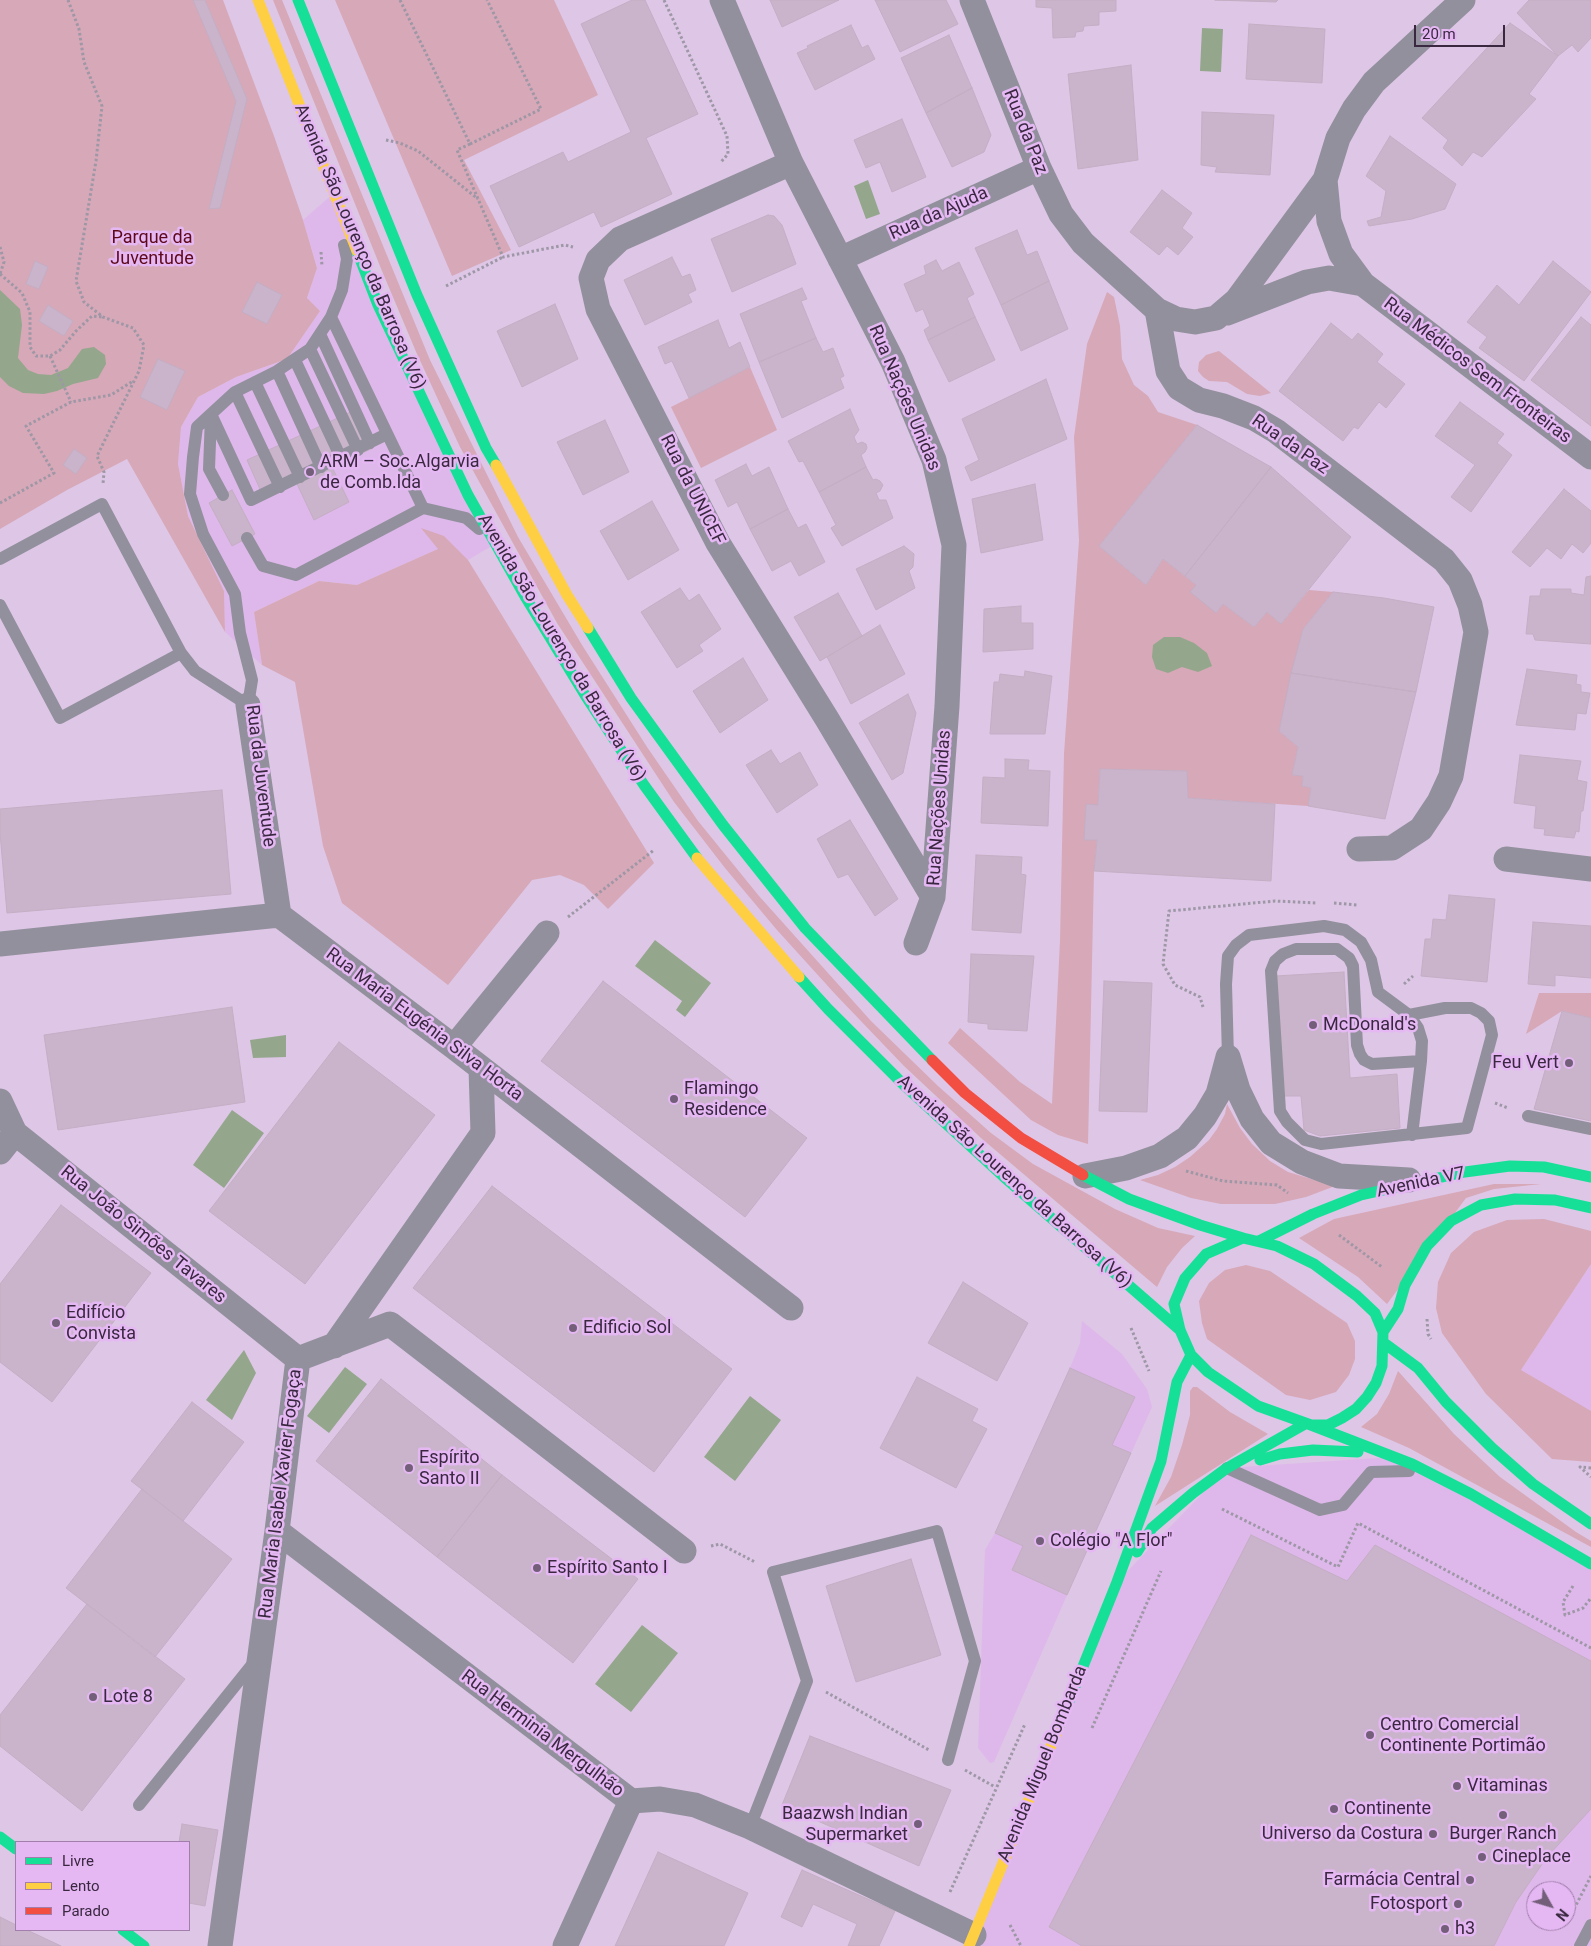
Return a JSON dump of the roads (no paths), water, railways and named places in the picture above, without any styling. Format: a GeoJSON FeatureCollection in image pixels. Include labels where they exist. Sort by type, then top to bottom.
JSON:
{"type":"FeatureCollection","features":[{"type":"Feature","properties":{"kind":"main road","name":"Avenida São Lourenço da Barrosa (V6)"},"geometry":{"type":"LineString","coordinates":[[258,0],[378,305],[468,495],[526,598],[585,695],[644,786],[707,871],[771,946],[828,1008],[913,1093],[1002,1176],[1180,1330]]}},
{"type":"Feature","properties":{"kind":"main road","name":"Avenida São Lourenço da Barrosa (V6)"},"geometry":{"type":"LineString","coordinates":[[298,0],[417,295],[486,448],[567,595],[631,698],[723,825],[805,928],[965,1093],[1021,1138],[1085,1176],[1129,1199],[1200,1225],[1277,1246],[1314,1264],[1375,1313],[1383,1338],[1418,1368],[1446,1402],[1492,1448],[1534,1484],[1591,1524]]}},
{"type":"Feature","properties":{"kind":"main road","name":"Avenida V7"},"geometry":{"type":"LineString","coordinates":[[1259,1241],[1313,1214],[1345,1201],[1465,1172],[1510,1166],[1544,1167],[1591,1177]]}},
{"type":"Feature","properties":{"kind":"main road","name":"Avenida V7"},"geometry":{"type":"LineString","coordinates":[[1383,1338],[1398,1309],[1405,1285],[1427,1246],[1451,1221],[1481,1205],[1515,1198],[1555,1200],[1591,1208]]}},
{"type":"Feature","properties":{"kind":"main road","name":"Avenida São Lourenço da Barrosa (V6)"},"geometry":{"type":"LineString","coordinates":[[1243,1238],[1206,1254],[1185,1278],[1174,1304],[1180,1330],[1191,1355],[1208,1372],[1258,1406],[1393,1457],[1471,1494],[1591,1564]]}},
{"type":"Feature","properties":{"kind":"main road"},"geometry":{"type":"LineString","coordinates":[[1118,1582],[1152,1528],[1193,1493],[1227,1468],[1308,1425],[1328,1425],[1356,1409],[1376,1383],[1382,1366],[1383,1338]]}},
{"type":"Feature","properties":{"kind":"main road"},"geometry":{"type":"LineString","coordinates":[[1118,1582],[1161,1461],[1177,1382],[1191,1355]]}},
{"type":"Feature","properties":{"kind":"main road"},"geometry":{"type":"LineString","coordinates":[[1227,1468],[1280,1454],[1313,1450],[1346,1450],[1393,1457]]}},
{"type":"Feature","properties":{"kind":"main road","name":"Avenida Miguel Bombarda"},"geometry":{"type":"LineString","coordinates":[[971,1940],[1118,1582]]}},
{"type":"Feature","properties":{"kind":"main road"},"geometry":{"type":"LineString","coordinates":[[0,1837],[15,1848]]}},
{"type":"Feature","properties":{"kind":"main road"},"geometry":{"type":"LineString","coordinates":[[124,1931],[144,1946]]}},
{"type":"Feature","properties":{"kind":"street","name":"Rua Nações Unidas"},"geometry":{"type":"LineString","coordinates":[[722,0],[791,163],[893,362],[934,460],[954,545],[947,706],[933,897],[916,943]]}},
{"type":"Feature","properties":{"kind":"street","name":"Rua da Paz"},"geometry":{"type":"LineString","coordinates":[[972,0],[1039,168],[1061,214],[1082,243],[1157,310],[1168,371],[1179,388],[1199,400],[1223,406],[1254,418],[1276,431],[1444,560],[1460,580],[1470,605],[1476,632],[1451,776],[1443,794],[1421,829],[1392,848],[1359,849]]}},
{"type":"Feature","properties":{"kind":"street","name":"Rua Médicos Sem Fronteiras"},"geometry":{"type":"LineString","coordinates":[[1216,318],[1237,300],[1325,180],[1338,138],[1354,109],[1374,82],[1463,0]]}},
{"type":"Feature","properties":{"kind":"street","name":"Rua da UNICEF"},"geometry":{"type":"LineString","coordinates":[[791,163],[620,239],[598,260],[591,278],[598,309],[718,544],[827,719],[933,897]]}},
{"type":"Feature","properties":{"kind":"street","name":"Rua da Ajuda"},"geometry":{"type":"LineString","coordinates":[[840,259],[1039,168]]}},
{"type":"Feature","properties":{"kind":"street","name":"Rua Médicos Sem Fronteiras"},"geometry":{"type":"LineString","coordinates":[[1325,180],[1329,221],[1340,254],[1363,284],[1591,457]]}},
{"type":"Feature","properties":{"kind":"street","name":"Rua Médicos Sem Fronteiras"},"geometry":{"type":"LineString","coordinates":[[1157,310],[1176,319],[1195,322],[1216,318],[1306,282],[1329,278],[1363,284]]}},
{"type":"Feature","properties":{"kind":"street","name":"Rua da Juventude"},"geometry":{"type":"LineString","coordinates":[[248,705],[279,915]]}},
{"type":"Feature","properties":{"kind":"street"},"geometry":{"type":"LineString","coordinates":[[1506,859],[1591,869]]}},
{"type":"Feature","properties":{"kind":"street"},"geometry":{"type":"LineString","coordinates":[[0,944],[279,915]]}},
{"type":"Feature","properties":{"kind":"street","name":"Rua Maria Eugénia Silva Horta"},"geometry":{"type":"LineString","coordinates":[[279,915],[482,1068],[791,1308]]}},
{"type":"Feature","properties":{"kind":"street"},"geometry":{"type":"LineString","coordinates":[[454,1047],[547,933]]}},
{"type":"Feature","properties":{"kind":"street"},"geometry":{"type":"LineString","coordinates":[[1085,1176],[1126,1168],[1160,1156],[1187,1138],[1205,1116],[1218,1094],[1228,1057]]}},
{"type":"Feature","properties":{"kind":"street"},"geometry":{"type":"LineString","coordinates":[[1228,1057],[1238,1090],[1252,1119],[1271,1143],[1302,1162],[1339,1176],[1427,1181]]}},
{"type":"Feature","properties":{"kind":"street"},"geometry":{"type":"LineString","coordinates":[[334,1346],[483,1132],[482,1068]]}},
{"type":"Feature","properties":{"kind":"street","name":"Rua João Simões Tavares"},"geometry":{"type":"LineString","coordinates":[[0,1101],[7,1142],[298,1359]]}},
{"type":"Feature","properties":{"kind":"street","name":"Rua Maria Isabel Xavier Fogaça"},"geometry":{"type":"LineString","coordinates":[[220,1946],[277,1532],[298,1359],[390,1324],[684,1552]]}},
{"type":"Feature","properties":{"kind":"street","name":"Rua Herminia Mergulhão"},"geometry":{"type":"LineString","coordinates":[[277,1532],[631,1801],[660,1799],[695,1805],[750,1827],[939,1918],[971,1940]]}},
{"type":"Feature","properties":{"kind":"street"},"geometry":{"type":"LineString","coordinates":[[565,1946],[631,1801]]}},
{"type":"Feature","properties":{"kind":"lane"},"geometry":{"type":"LineString","coordinates":[[334,193],[347,259],[342,290],[331,317],[310,349],[358,450]]}},
{"type":"Feature","properties":{"kind":"lane"},"geometry":{"type":"LineString","coordinates":[[331,317],[423,508]]}},
{"type":"Feature","properties":{"kind":"lane"},"geometry":{"type":"LineString","coordinates":[[320,334],[370,443]]}},
{"type":"Feature","properties":{"kind":"lane","name":"Rua da Juventude"},"geometry":{"type":"LineString","coordinates":[[248,705],[252,680],[240,633],[235,594],[203,534],[190,494],[192,457],[197,427],[235,392],[277,371],[310,349]]}},
{"type":"Feature","properties":{"kind":"lane"},"geometry":{"type":"LineString","coordinates":[[295,360],[341,458]]}},
{"type":"Feature","properties":{"kind":"lane"},"geometry":{"type":"LineString","coordinates":[[277,371],[321,467]]}},
{"type":"Feature","properties":{"kind":"lane"},"geometry":{"type":"LineString","coordinates":[[255,382],[300,477]]}},
{"type":"Feature","properties":{"kind":"lane"},"geometry":{"type":"LineString","coordinates":[[235,392],[280,487]]}},
{"type":"Feature","properties":{"kind":"lane"},"geometry":{"type":"LineString","coordinates":[[211,414],[251,500],[358,450],[387,434]]}},
{"type":"Feature","properties":{"kind":"lane"},"geometry":{"type":"LineString","coordinates":[[211,414],[209,469],[223,495]]}},
{"type":"Feature","properties":{"kind":"lane"},"geometry":{"type":"LineString","coordinates":[[0,559],[102,504],[182,653],[195,671],[248,705]]}},
{"type":"Feature","properties":{"kind":"lane"},"geometry":{"type":"LineString","coordinates":[[248,538],[263,566],[296,575],[423,508],[466,518],[495,544]]}},
{"type":"Feature","properties":{"kind":"lane"},"geometry":{"type":"LineString","coordinates":[[0,605],[60,718],[182,653]]}},
{"type":"Feature","properties":{"kind":"lane"},"geometry":{"type":"LineString","coordinates":[[1228,1057],[1226,984],[1228,956],[1236,945],[1249,935],[1324,926],[1345,930],[1362,942],[1371,960],[1378,992],[1409,1015],[1418,1028],[1422,1041],[1421,1061],[1412,1134]]}},
{"type":"Feature","properties":{"kind":"lane"},"geometry":{"type":"LineString","coordinates":[[1409,1015],[1445,1008],[1471,1008],[1481,1013],[1490,1021],[1492,1035],[1467,1128],[1321,1144],[1305,1140],[1287,1122],[1280,1111],[1271,971],[1275,961],[1284,954],[1296,949],[1337,949],[1343,952],[1353,966],[1356,1032],[1360,1054],[1364,1060],[1372,1064],[1421,1061]]}},
{"type":"Feature","properties":{"kind":"lane"},"geometry":{"type":"LineString","coordinates":[[1528,1116],[1591,1129]]}},
{"type":"Feature","properties":{"kind":"lane"},"geometry":{"type":"LineString","coordinates":[[1227,1468],[1320,1510],[1342,1505],[1371,1472],[1425,1471]]}},
{"type":"Feature","properties":{"kind":"lane"},"geometry":{"type":"LineString","coordinates":[[750,1827],[807,1681],[773,1572],[937,1531],[975,1661],[948,1760]]}},
{"type":"Feature","properties":{"kind":"lane"},"geometry":{"type":"LineString","coordinates":[[140,1805],[260,1656]]}},
{"type":"Feature","properties":{"kind":"lane"},"geometry":{"type":"LineString","coordinates":[[1580,1946],[1591,1925]]}},
{"type":"Feature","properties":{"kind":"place","name":"ARM – Soc.Algarvia de Comb.lda"},"geometry":{"type":"Point","coordinates":[310,472]}},
{"type":"Feature","properties":{"kind":"place","name":"McDonald's"},"geometry":{"type":"Point","coordinates":[1313,1025]}},
{"type":"Feature","properties":{"kind":"place","name":"Feu Vert"},"geometry":{"type":"Point","coordinates":[1569,1063]}},
{"type":"Feature","properties":{"kind":"place","name":"Flamingo Residence"},"geometry":{"type":"Point","coordinates":[674,1099]}},
{"type":"Feature","properties":{"kind":"place","name":"Edifício Convista"},"geometry":{"type":"Point","coordinates":[56,1323]}},
{"type":"Feature","properties":{"kind":"place","name":"Edificio Sol"},"geometry":{"type":"Point","coordinates":[573,1328]}},
{"type":"Feature","properties":{"kind":"place","name":"Espírito Santo II"},"geometry":{"type":"Point","coordinates":[409,1468]}},
{"type":"Feature","properties":{"kind":"place","name":"Colégio \"A Flor\""},"geometry":{"type":"Point","coordinates":[1040,1541]}},
{"type":"Feature","properties":{"kind":"place","name":"Espírito Santo I"},"geometry":{"type":"Point","coordinates":[537,1568]}},
{"type":"Feature","properties":{"kind":"place","name":"Lote 8"},"geometry":{"type":"Point","coordinates":[93,1697]}},
{"type":"Feature","properties":{"kind":"place","name":"Centro Comercial Continente Portimão"},"geometry":{"type":"Point","coordinates":[1370,1735]}},
{"type":"Feature","properties":{"kind":"place","name":"Vitaminas"},"geometry":{"type":"Point","coordinates":[1457,1786]}},
{"type":"Feature","properties":{"kind":"place","name":"Continente"},"geometry":{"type":"Point","coordinates":[1334,1809]}},
{"type":"Feature","properties":{"kind":"place","name":"Burger Ranch"},"geometry":{"type":"Point","coordinates":[1503,1815]}},
{"type":"Feature","properties":{"kind":"place","name":"Baazwsh Indian Supermarket"},"geometry":{"type":"Point","coordinates":[918,1824]}},
{"type":"Feature","properties":{"kind":"place","name":"Universo da Costura"},"geometry":{"type":"Point","coordinates":[1433,1834]}},
{"type":"Feature","properties":{"kind":"place","name":"Cineplace"},"geometry":{"type":"Point","coordinates":[1482,1857]}},
{"type":"Feature","properties":{"kind":"place","name":"Farmácia Central"},"geometry":{"type":"Point","coordinates":[1470,1880]}},
{"type":"Feature","properties":{"kind":"place","name":"Fotosport"},"geometry":{"type":"Point","coordinates":[1458,1904]}},
{"type":"Feature","properties":{"kind":"place","name":"h3"},"geometry":{"type":"Point","coordinates":[1445,1929]}},
{"type":"Feature","properties":{"kind":"park label","name":"Parque da Juventude"},"geometry":{"type":"Point","coordinates":[152,248]}}]}
